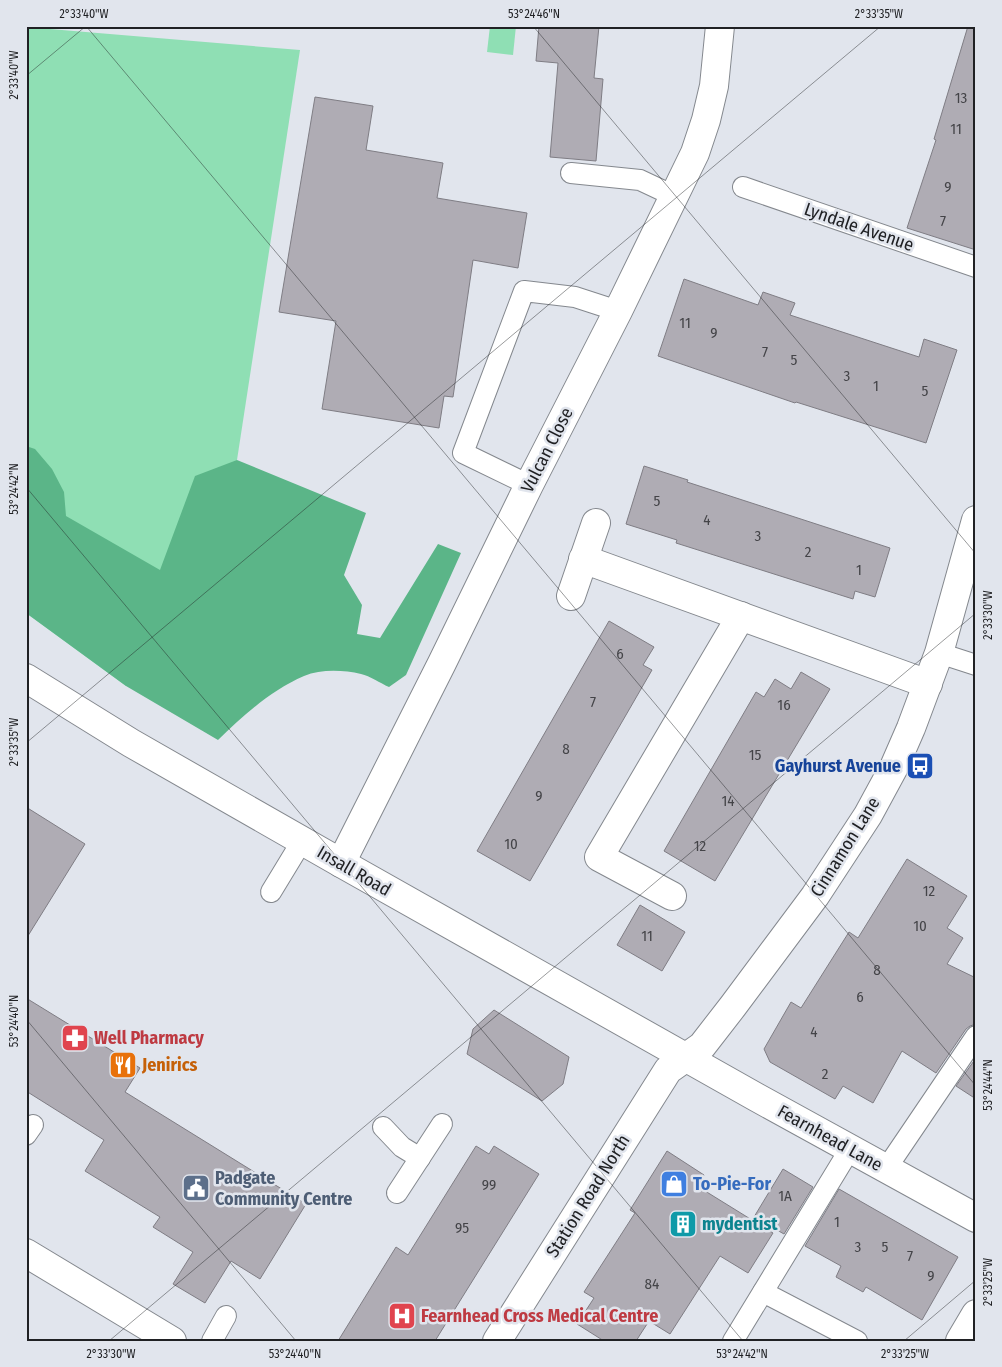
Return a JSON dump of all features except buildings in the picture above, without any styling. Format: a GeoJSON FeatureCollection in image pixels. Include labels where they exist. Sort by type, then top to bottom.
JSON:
{"type":"FeatureCollection","features":[{"type":"Feature","properties":{"kind":"street","name":"Vulcan Close"},"geometry":{"type":"LineString","coordinates":[[341,863],[529,485],[618,311],[695,153],[706,120],[714,86],[720,26]]}},
{"type":"Feature","properties":{"kind":"street","name":"Cinnamon Lane"},"geometry":{"type":"LineString","coordinates":[[685,1058],[702,1046],[718,1026],[826,880],[868,815],[894,767],[939,653],[976,520]]}},
{"type":"Feature","properties":{"kind":"street"},"geometry":{"type":"LineString","coordinates":[[571,596],[596,523]]}},
{"type":"Feature","properties":{"kind":"street"},"geometry":{"type":"LineString","coordinates":[[583,559],[928,684]]}},
{"type":"Feature","properties":{"kind":"street"},"geometry":{"type":"LineString","coordinates":[[672,896],[599,858],[741,616]]}},
{"type":"Feature","properties":{"kind":"street","name":"Insall Road"},"geometry":{"type":"LineString","coordinates":[[26,678],[130,743],[685,1058]]}},
{"type":"Feature","properties":{"kind":"street","name":"Fearnhead Lane"},"geometry":{"type":"LineString","coordinates":[[685,1058],[976,1218]]}},
{"type":"Feature","properties":{"kind":"street","name":"Station Road North"},"geometry":{"type":"LineString","coordinates":[[497,1341],[649,1098],[668,1070],[685,1058]]}},
{"type":"Feature","properties":{"kind":"street"},"geometry":{"type":"LineString","coordinates":[[31,1256],[172,1341]]}},
{"type":"Feature","properties":{"kind":"street"},"geometry":{"type":"LineString","coordinates":[[960,1341],[976,1314]]}},
{"type":"Feature","properties":{"kind":"lane"},"geometry":{"type":"LineString","coordinates":[[571,173],[640,180],[674,196]]}},
{"type":"Feature","properties":{"kind":"lane","name":"Lyndale Avenue"},"geometry":{"type":"LineString","coordinates":[[743,187],[976,267]]}},
{"type":"Feature","properties":{"kind":"lane"},"geometry":{"type":"LineString","coordinates":[[529,485],[463,453],[524,291],[576,297],[618,311]]}},
{"type":"Feature","properties":{"kind":"lane"},"geometry":{"type":"LineString","coordinates":[[939,653],[976,665]]}},
{"type":"Feature","properties":{"kind":"lane"},"geometry":{"type":"LineString","coordinates":[[270,892],[302,841]]}},
{"type":"Feature","properties":{"kind":"lane"},"geometry":{"type":"LineString","coordinates":[[886,1169],[976,1036]]}},
{"type":"Feature","properties":{"kind":"lane"},"geometry":{"type":"LineString","coordinates":[[398,1192],[442,1124]]}},
{"type":"Feature","properties":{"kind":"lane"},"geometry":{"type":"LineString","coordinates":[[383,1127],[402,1147],[420,1158]]}},
{"type":"Feature","properties":{"kind":"lane"},"geometry":{"type":"LineString","coordinates":[[733,1341],[850,1149]]}},
{"type":"Feature","properties":{"kind":"lane"},"geometry":{"type":"LineString","coordinates":[[763,1292],[856,1341]]}},
{"type":"Feature","properties":{"kind":"lane"},"geometry":{"type":"LineString","coordinates":[[212,1341],[226,1316]]}},
{"type":"Feature","properties":{"kind":"green space"},"geometry":{"type":"Polygon","coordinates":[[[490,26],[516,26],[513,55],[487,52],[490,26]]]}},
{"type":"Feature","properties":{"kind":"green space"},"geometry":{"type":"Polygon","coordinates":[[[26,27],[300,50],[237,460],[126,686],[26,613],[26,27]]]}},
{"type":"Feature","properties":{"kind":"green space"},"geometry":{"type":"Polygon","coordinates":[[[26,446],[35,449],[52,469],[64,492],[66,516],[160,570],[195,476],[237,460],[366,513],[344,575],[362,605],[357,634],[380,638],[438,544],[461,553],[406,675],[389,687],[364,675],[347,672],[325,671],[304,676],[269,696],[218,740],[126,686],[26,613],[26,446]]]}},
{"type":"Feature","properties":{"kind":"place","name":"Gayhurst Avenue"},"geometry":{"type":"Point","coordinates":[920,766]}},
{"type":"Feature","properties":{"kind":"place","name":"Well Pharmacy"},"geometry":{"type":"Point","coordinates":[75,1038]}},
{"type":"Feature","properties":{"kind":"place","name":"Jenirics"},"geometry":{"type":"Point","coordinates":[123,1065]}},
{"type":"Feature","properties":{"kind":"place","name":"To-Pie-For"},"geometry":{"type":"Point","coordinates":[674,1184]}},
{"type":"Feature","properties":{"kind":"place","name":"Padgate Community Centre"},"geometry":{"type":"Point","coordinates":[196,1188]}},
{"type":"Feature","properties":{"kind":"place","name":"mydentist"},"geometry":{"type":"Point","coordinates":[683,1224]}},
{"type":"Feature","properties":{"kind":"place","name":"Fearnhead Cross Medical Centre"},"geometry":{"type":"Point","coordinates":[402,1316]}}]}
